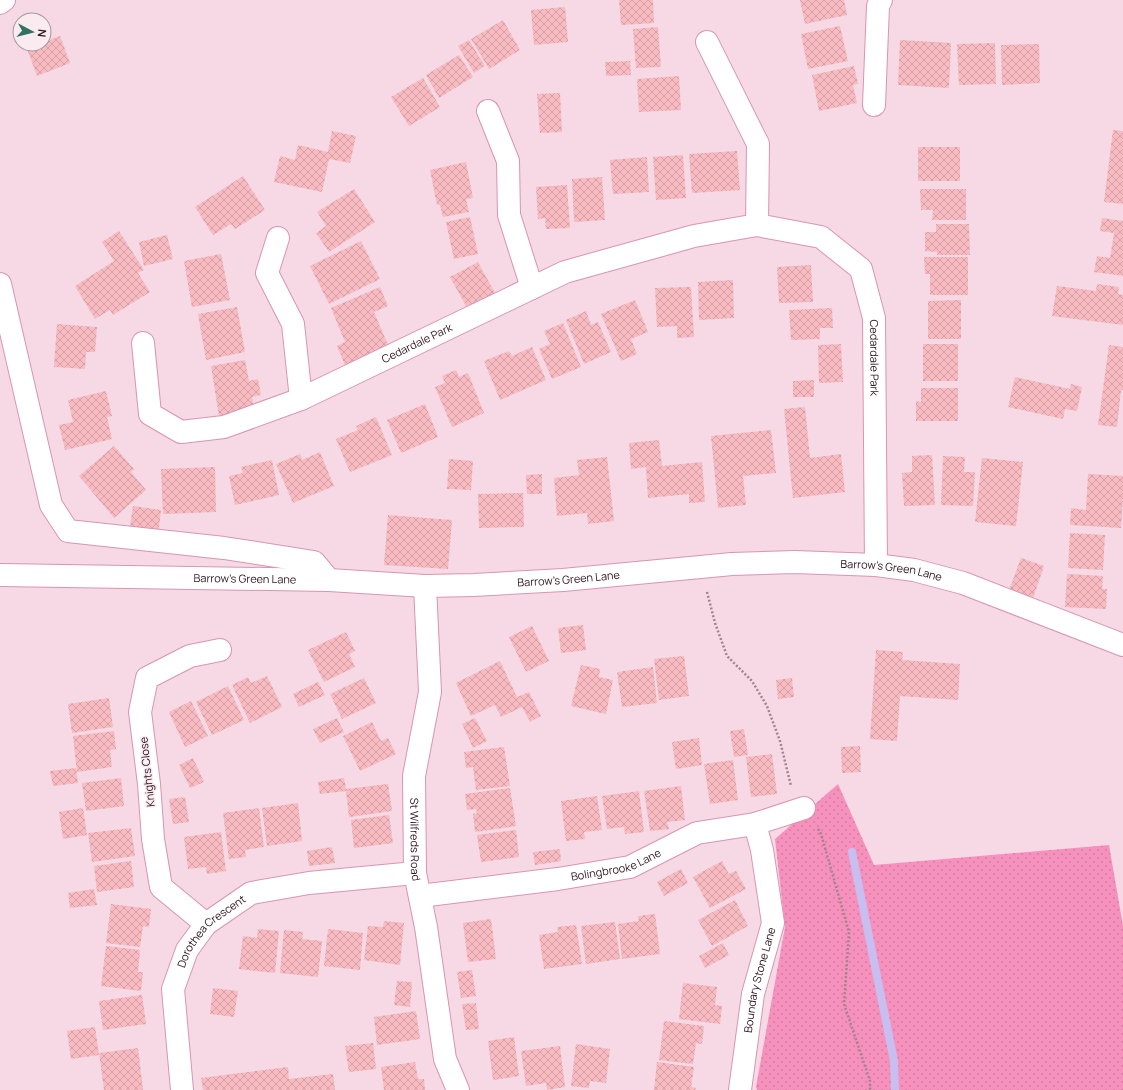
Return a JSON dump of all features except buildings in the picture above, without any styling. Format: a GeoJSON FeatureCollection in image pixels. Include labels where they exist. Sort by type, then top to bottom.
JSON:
{"type":"FeatureCollection","features":[{"type":"Feature","properties":{"kind":"street"},"geometry":{"type":"LineString","coordinates":[[0,3],[4,0]]}},
{"type":"Feature","properties":{"kind":"street"},"geometry":{"type":"LineString","coordinates":[[874,106],[878,6],[881,0]]}},
{"type":"Feature","properties":{"kind":"street"},"geometry":{"type":"LineString","coordinates":[[706,42],[723,72],[758,144],[757,225]]}},
{"type":"Feature","properties":{"kind":"street"},"geometry":{"type":"LineString","coordinates":[[488,111],[508,161],[509,214],[532,288]]}},
{"type":"Feature","properties":{"kind":"street","name":"Cedardale Park"},"geometry":{"type":"LineString","coordinates":[[143,343],[150,414],[181,432],[224,427],[301,399],[565,272],[694,236],[757,225],[821,237],[861,269],[874,318],[876,565]]}},
{"type":"Feature","properties":{"kind":"street"},"geometry":{"type":"LineString","coordinates":[[278,238],[267,273],[293,324],[301,399]]}},
{"type":"Feature","properties":{"kind":"street"},"geometry":{"type":"LineString","coordinates":[[0,284],[51,505],[68,531],[224,548],[314,562],[329,580]]}},
{"type":"Feature","properties":{"kind":"street","name":"Barrow's Green Lane"},"geometry":{"type":"LineString","coordinates":[[0,575],[329,580],[425,586],[563,580],[732,564],[795,562],[876,565],[914,570],[962,583],[1123,645]]}},
{"type":"Feature","properties":{"kind":"street","name":"St Wilfreds Road"},"geometry":{"type":"LineString","coordinates":[[425,586],[430,692],[414,776],[415,872],[426,927],[445,1059],[458,1090]]}},
{"type":"Feature","properties":{"kind":"street","name":"Knights Close"},"geometry":{"type":"LineString","coordinates":[[206,924],[161,887],[153,839],[140,712],[147,678],[190,656],[220,650]]}},
{"type":"Feature","properties":{"kind":"street","name":"Bolingbrooke Lane"},"geometry":{"type":"LineString","coordinates":[[420,896],[558,879],[630,867],[697,833],[755,824],[804,808]]}},
{"type":"Feature","properties":{"kind":"street","name":"Boundary Stone Lane"},"geometry":{"type":"LineString","coordinates":[[740,1090],[753,994],[773,923],[762,850],[755,824]]}},
{"type":"Feature","properties":{"kind":"street","name":"Dorothea Crescent"},"geometry":{"type":"LineString","coordinates":[[182,1090],[173,989],[187,950],[206,924],[251,893],[309,883],[415,872]]}},
{"type":"Feature","properties":{"kind":"shaded area"},"geometry":{"type":"Polygon","coordinates":[[[838,784],[874,865],[1109,845],[1123,926],[1123,1090],[757,1090],[756,1087],[785,927],[775,839],[838,784]]]}},
{"type":"Feature","properties":{"kind":"waterway"},"geometry":{"type":"LineString","coordinates":[[852,852],[894,1061],[895,1090]]}}]}
